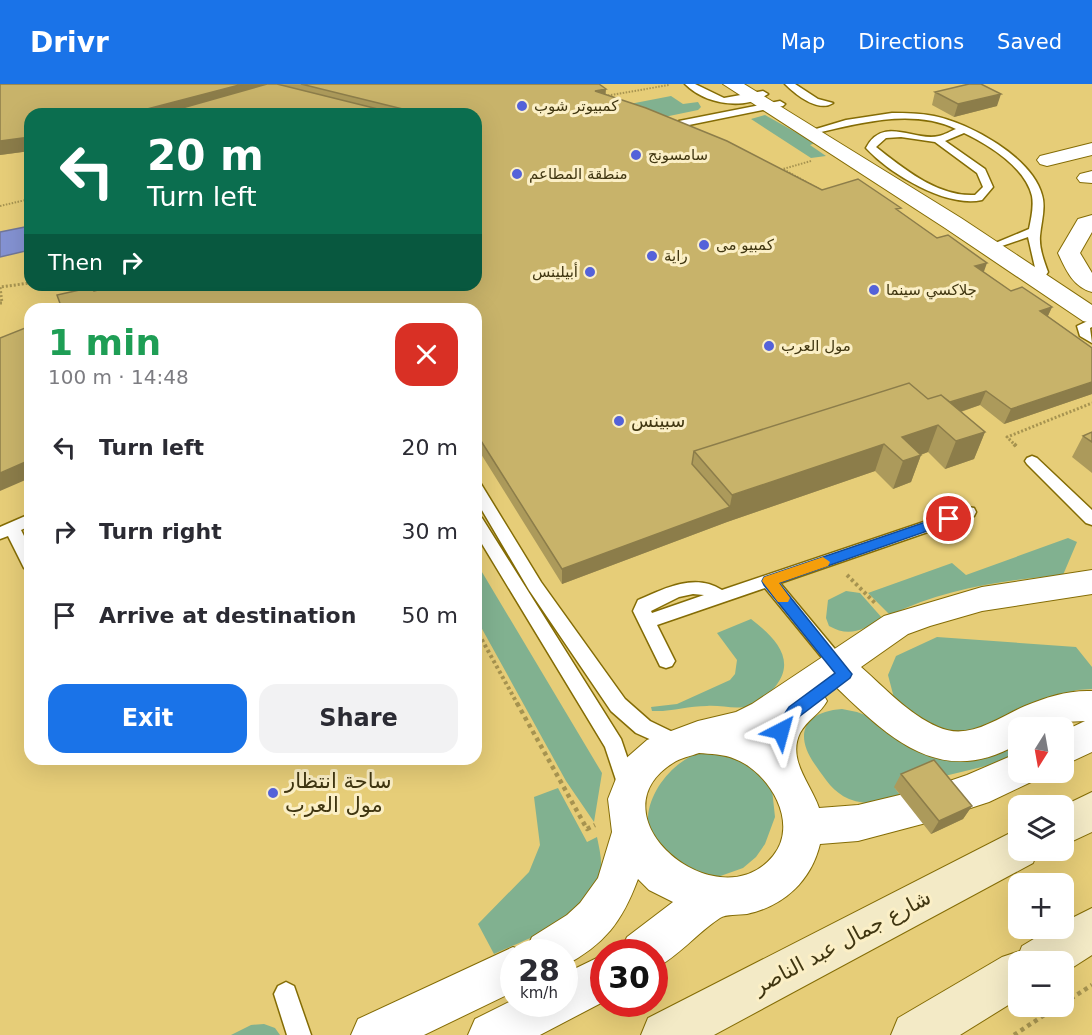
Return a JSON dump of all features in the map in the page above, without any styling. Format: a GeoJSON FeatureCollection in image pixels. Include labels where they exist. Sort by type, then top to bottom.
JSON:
{"type":"FeatureCollection","features":[{"type":"Feature","properties":{"kind":"main road"},"geometry":{"type":"LineString","coordinates":[[1074,821],[1092,811]]}},
{"type":"Feature","properties":{"kind":"main road","name":"شارع جمال عبد الناصر"},"geometry":{"type":"LineString","coordinates":[[665,1035],[1008,854]]}},
{"type":"Feature","properties":{"kind":"main road"},"geometry":{"type":"LineString","coordinates":[[1057,951],[1092,930]]}},
{"type":"Feature","properties":{"kind":"main road"},"geometry":{"type":"LineString","coordinates":[[915,1035],[1008,979]]}},
{"type":"Feature","properties":{"kind":"street"},"geometry":{"type":"LineString","coordinates":[[732,84],[762,97],[999,244],[1092,305]]}},
{"type":"Feature","properties":{"kind":"street"},"geometry":{"type":"LineString","coordinates":[[823,136],[1092,316]]}},
{"type":"Feature","properties":{"kind":"street"},"geometry":{"type":"LineString","coordinates":[[1047,160],[1092,149]]}},
{"type":"Feature","properties":{"kind":"street"},"geometry":{"type":"LineString","coordinates":[[1092,221],[1086,224],[1069,253],[1081,276],[1092,285]]}},
{"type":"Feature","properties":{"kind":"street"},"geometry":{"type":"LineString","coordinates":[[779,769],[778,743],[787,720],[841,669],[896,626],[943,609],[982,599],[1092,582]]}},
{"type":"Feature","properties":{"kind":"street"},"geometry":{"type":"LineString","coordinates":[[573,939],[598,917],[613,893],[638,769],[654,753],[686,740],[733,729],[765,715],[841,669],[906,635],[945,620],[998,607],[1092,595]]}},
{"type":"Feature","properties":{"kind":"street"},"geometry":{"type":"LineString","coordinates":[[841,669],[910,732],[947,745],[967,747],[985,743],[1051,710],[1066,706],[1092,706]]}},
{"type":"Feature","properties":{"kind":"street"},"geometry":{"type":"LineString","coordinates":[[1074,744],[1092,734]]}},
{"type":"Feature","properties":{"kind":"street"},"geometry":{"type":"LineString","coordinates":[[629,812],[644,857],[663,876],[688,890],[716,896],[744,895],[769,886],[788,869],[801,848],[804,824],[796,794],[779,769],[755,750],[727,740],[686,740]]}},
{"type":"Feature","properties":{"kind":"street"},"geometry":{"type":"LineString","coordinates":[[804,824],[845,826],[929,805],[975,790],[1008,775]]}},
{"type":"Feature","properties":{"kind":"street"},"geometry":{"type":"LineString","coordinates":[[659,939],[716,896]]}},
{"type":"Feature","properties":{"kind":"street"},"geometry":{"type":"LineString","coordinates":[[374,1035],[500,975]]}},
{"type":"Feature","properties":{"kind":"street"},"geometry":{"type":"LineString","coordinates":[[491,1035],[528,1017]]}},
{"type":"Feature","properties":{"kind":"lane"},"geometry":{"type":"LineString","coordinates":[[689,84],[717,100],[732,102],[762,97]]}},
{"type":"Feature","properties":{"kind":"lane"},"geometry":{"type":"LineString","coordinates":[[789,84],[816,102],[828,103]]}},
{"type":"Feature","properties":{"kind":"lane"},"geometry":{"type":"LineString","coordinates":[[679,124],[762,97]]}},
{"type":"Feature","properties":{"kind":"lane"},"geometry":{"type":"LineString","coordinates":[[823,136],[907,105],[939,113],[945,121]]}},
{"type":"Feature","properties":{"kind":"lane"},"geometry":{"type":"LineString","coordinates":[[873,116],[912,115],[945,121],[984,139],[1014,161],[1037,194],[1040,212],[1034,241],[1042,272]]}},
{"type":"Feature","properties":{"kind":"lane"},"geometry":{"type":"LineString","coordinates":[[938,140],[981,171],[988,187],[978,198],[954,199],[939,192],[888,162],[871,148],[874,142],[884,135],[902,134],[938,140],[965,129]]}},
{"type":"Feature","properties":{"kind":"lane"},"geometry":{"type":"LineString","coordinates":[[999,244],[1035,231]]}},
{"type":"Feature","properties":{"kind":"lane"},"geometry":{"type":"LineString","coordinates":[[1092,323],[1083,326],[1085,333],[1092,339]]}},
{"type":"Feature","properties":{"kind":"lane"},"geometry":{"type":"LineString","coordinates":[[1032,461],[1092,519]]}},
{"type":"Feature","properties":{"kind":"lane"},"geometry":{"type":"LineString","coordinates":[[482,498],[535,586],[618,705],[643,727],[686,740]]}},
{"type":"Feature","properties":{"kind":"lane"},"geometry":{"type":"LineString","coordinates":[[666,661],[646,622],[642,611],[644,605],[690,588],[707,588],[720,597],[968,512]]}},
{"type":"Feature","properties":{"kind":"lane"},"geometry":{"type":"LineString","coordinates":[[0,544],[15,532],[24,551]]}},
{"type":"Feature","properties":{"kind":"lane"},"geometry":{"type":"LineString","coordinates":[[482,532],[614,745],[629,812]]}},
{"type":"Feature","properties":{"kind":"lane"},"geometry":{"type":"LineString","coordinates":[[769,581],[841,669]]}},
{"type":"Feature","properties":{"kind":"lane"},"geometry":{"type":"LineString","coordinates":[[286,994],[299,1035]]}},
{"type":"Feature","properties":{"kind":"path"},"geometry":{"type":"LineString","coordinates":[[600,98],[672,84]]}},
{"type":"Feature","properties":{"kind":"path"},"geometry":{"type":"LineString","coordinates":[[823,136],[813,145],[829,157],[787,166],[783,169],[787,174],[817,186],[835,199]]}},
{"type":"Feature","properties":{"kind":"path"},"geometry":{"type":"LineString","coordinates":[[0,206],[24,201]]}},
{"type":"Feature","properties":{"kind":"path"},"geometry":{"type":"LineString","coordinates":[[0,303],[2,303],[0,288],[24,284]]}},
{"type":"Feature","properties":{"kind":"path"},"geometry":{"type":"LineString","coordinates":[[1032,461],[1007,437],[1092,403]]}},
{"type":"Feature","properties":{"kind":"path"},"geometry":{"type":"LineString","coordinates":[[832,559],[896,626]]}},
{"type":"Feature","properties":{"kind":"path"},"geometry":{"type":"LineString","coordinates":[[482,640],[587,829],[629,812]]}},
{"type":"Feature","properties":{"kind":"path"},"geometry":{"type":"LineString","coordinates":[[1074,997],[1092,985]]}},
{"type":"Feature","properties":{"kind":"path"},"geometry":{"type":"LineString","coordinates":[[1014,1035],[1041,1017]]}},
{"type":"Feature","properties":{"kind":"green space"},"geometry":{"type":"Polygon","coordinates":[[[671,96],[683,104],[698,102],[701,107],[698,110],[645,121],[609,108],[671,96]]]}},
{"type":"Feature","properties":{"kind":"green space"},"geometry":{"type":"Polygon","coordinates":[[[765,115],[815,143],[810,145],[826,156],[811,158],[751,119],[765,115]]]}},
{"type":"Feature","properties":{"kind":"green space"},"geometry":{"type":"Polygon","coordinates":[[[1068,538],[1077,542],[1063,575],[974,587],[931,598],[890,615],[868,593],[952,563],[966,575],[1068,538]]]}},
{"type":"Feature","properties":{"kind":"green space"},"geometry":{"type":"Polygon","coordinates":[[[482,572],[602,773],[594,822],[566,781],[482,629],[482,572]]]}},
{"type":"Feature","properties":{"kind":"green space"},"geometry":{"type":"Polygon","coordinates":[[[846,591],[860,593],[883,619],[863,629],[850,632],[829,626],[826,618],[828,600],[846,591]]]}},
{"type":"Feature","properties":{"kind":"green space"},"geometry":{"type":"Polygon","coordinates":[[[751,619],[774,641],[783,658],[784,667],[781,677],[770,692],[756,703],[744,707],[700,706],[652,711],[651,707],[677,704],[730,680],[735,674],[737,660],[717,633],[751,619]]]}},
{"type":"Feature","properties":{"kind":"green space"},"geometry":{"type":"Polygon","coordinates":[[[937,637],[1076,647],[1092,667],[1092,689],[1077,690],[1051,699],[970,735],[931,730],[894,698],[888,675],[896,656],[937,637]]]}},
{"type":"Feature","properties":{"kind":"green space"},"geometry":{"type":"Polygon","coordinates":[[[842,709],[873,718],[907,745],[946,760],[979,760],[1008,745],[1008,758],[986,766],[895,788],[905,802],[863,803],[843,796],[830,785],[809,755],[805,745],[804,736],[810,720],[828,711],[842,709]]]}},
{"type":"Feature","properties":{"kind":"green space"},"geometry":{"type":"Polygon","coordinates":[[[704,751],[748,760],[772,789],[775,817],[765,844],[756,857],[743,868],[712,879],[699,878],[652,845],[648,820],[650,806],[659,785],[684,760],[704,751]]]}},
{"type":"Feature","properties":{"kind":"green space"},"geometry":{"type":"Polygon","coordinates":[[[558,788],[587,842],[597,837],[601,869],[597,885],[588,900],[560,923],[527,939],[500,939],[500,951],[494,954],[478,924],[529,872],[540,845],[534,797],[558,788]]]}},
{"type":"Feature","properties":{"kind":"green space"},"geometry":{"type":"Polygon","coordinates":[[[264,1024],[275,1028],[280,1035],[231,1035],[251,1025],[264,1024]]]}},
{"type":"Feature","properties":{"kind":"water"},"geometry":{"type":"Polygon","coordinates":[[[24,227],[24,251],[0,257],[0,232],[24,227]]]}},
{"type":"Feature","properties":{"kind":"building"},"geometry":{"type":"Polygon","coordinates":[[[0,84],[243,84],[151,108],[24,108],[24,138],[0,141],[0,84]]]}},
{"type":"Feature","properties":{"kind":"building"},"geometry":{"type":"Polygon","coordinates":[[[267,84],[277,84],[374,108],[182,108],[267,84]]]}},
{"type":"Feature","properties":{"kind":"building","name":"مول العرب"},"geometry":{"type":"Polygon","coordinates":[[[301,84],[599,84],[606,89],[595,91],[646,108],[727,141],[822,190],[858,179],[901,208],[896,209],[937,238],[948,235],[987,263],[975,266],[1011,291],[1022,287],[1052,307],[1040,311],[1092,348],[1092,382],[1011,409],[986,391],[950,402],[941,395],[928,399],[909,383],[694,451],[692,464],[730,507],[562,569],[482,442],[482,303],[60,303],[57,295],[75,291],[482,291],[482,108],[399,108],[301,84]]]}},
{"type":"Feature","properties":{"kind":"building"},"geometry":{"type":"Polygon","coordinates":[[[969,84],[981,84],[1001,94],[958,104],[935,92],[969,84]]]}},
{"type":"Feature","properties":{"kind":"building"},"geometry":{"type":"Polygon","coordinates":[[[24,328],[24,463],[0,473],[0,338],[24,328]]]}},
{"type":"Feature","properties":{"kind":"building"},"geometry":{"type":"Polygon","coordinates":[[[909,383],[928,399],[941,395],[985,432],[956,441],[938,425],[902,437],[921,455],[903,461],[884,444],[732,495],[694,451],[909,383]]]}},
{"type":"Feature","properties":{"kind":"building"},"geometry":{"type":"Polygon","coordinates":[[[1092,432],[1092,442],[1083,436],[1092,432]]]}},
{"type":"Feature","properties":{"kind":"building"},"geometry":{"type":"Polygon","coordinates":[[[934,760],[972,806],[939,821],[901,774],[934,760]]]}},
{"type":"Feature","properties":{"kind":"slow traffic"},"geometry":{"type":"LineString","coordinates":[[783,598],[769,581],[823,562]]}},
{"type":"Feature","properties":{"kind":"place","name":"كمبيوتر شوب"},"geometry":{"type":"Point","coordinates":[522,106]}},
{"type":"Feature","properties":{"kind":"place","name":"سامسونج"},"geometry":{"type":"Point","coordinates":[636,155]}},
{"type":"Feature","properties":{"kind":"place","name":"منطقة المطاعم"},"geometry":{"type":"Point","coordinates":[517,174]}},
{"type":"Feature","properties":{"kind":"place","name":"كمبيو مى"},"geometry":{"type":"Point","coordinates":[704,245]}},
{"type":"Feature","properties":{"kind":"place","name":"راية"},"geometry":{"type":"Point","coordinates":[652,256]}},
{"type":"Feature","properties":{"kind":"place","name":"أبيلينس"},"geometry":{"type":"Point","coordinates":[590,272]}},
{"type":"Feature","properties":{"kind":"place","name":"جلاكسي سينما"},"geometry":{"type":"Point","coordinates":[874,290]}},
{"type":"Feature","properties":{"kind":"place","name":"مول العرب"},"geometry":{"type":"Point","coordinates":[769,346]}},
{"type":"Feature","properties":{"kind":"place","name":"سبينس"},"geometry":{"type":"Point","coordinates":[619,421]}},
{"type":"Feature","properties":{"kind":"place","name":"ساحة انتظار مول العرب"},"geometry":{"type":"Point","coordinates":[273,793]}},
{"type":"Feature","properties":{"kind":"route"},"geometry":{"type":"LineString","coordinates":[[781,731],[795,711],[845,674],[769,581],[949,519]]}}]}
